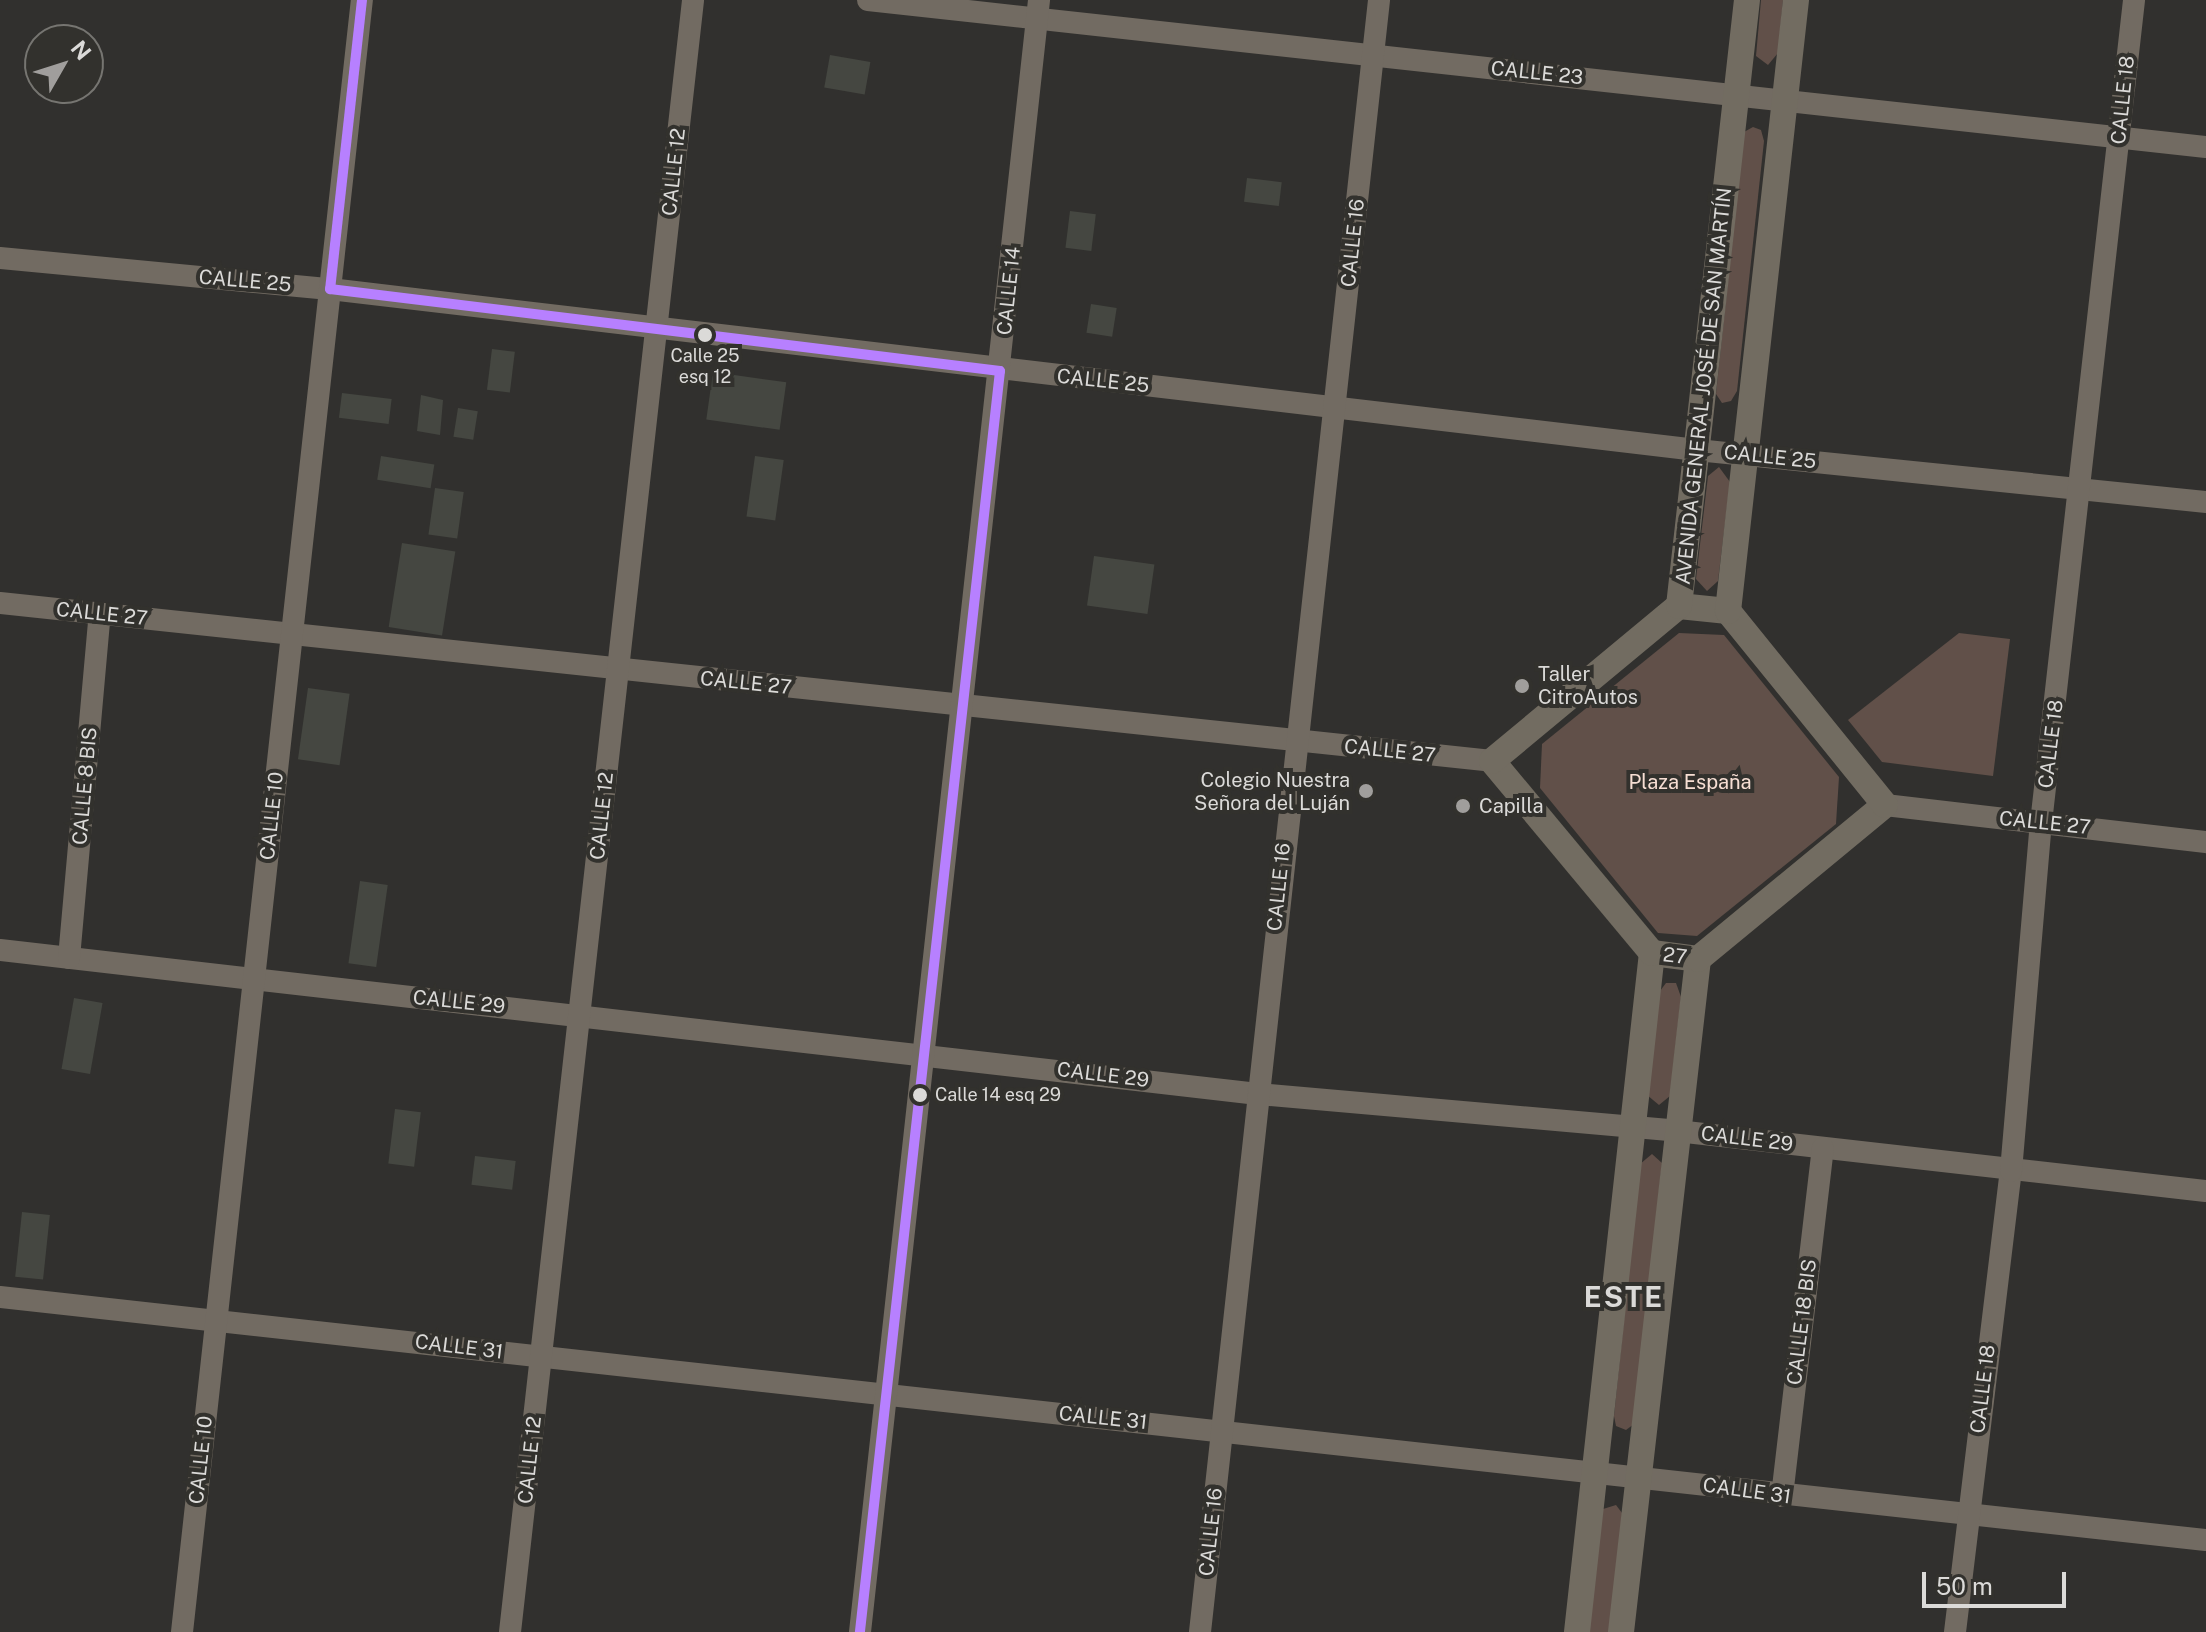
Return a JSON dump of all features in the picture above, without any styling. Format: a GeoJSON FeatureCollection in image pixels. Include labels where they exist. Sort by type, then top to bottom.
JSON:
{"type":"FeatureCollection","features":[{"type":"Feature","properties":{"kind":"main road","name":"AVENIDA GENERAL JOSÉ DE SAN MARTÍN"},"geometry":{"type":"LineString","coordinates":[[1492,761],[1679,606],[1747,0]]}},
{"type":"Feature","properties":{"kind":"main road"},"geometry":{"type":"LineString","coordinates":[[1621,1632],[1698,959],[1885,805],[1728,611],[1796,0]]}},
{"type":"Feature","properties":{"kind":"main road"},"geometry":{"type":"LineString","coordinates":[[1679,606],[1728,611]]}},
{"type":"Feature","properties":{"kind":"main road"},"geometry":{"type":"LineString","coordinates":[[1492,761],[1652,953],[1577,1632]]}},
{"type":"Feature","properties":{"kind":"main road","name":"27"},"geometry":{"type":"LineString","coordinates":[[1652,953],[1698,959]]}},
{"type":"Feature","properties":{"kind":"street","name":"CALLE 10"},"geometry":{"type":"LineString","coordinates":[[182,1632],[362,0]]}},
{"type":"Feature","properties":{"kind":"street","name":"CALLE 12"},"geometry":{"type":"LineString","coordinates":[[510,1632],[693,0]]}},
{"type":"Feature","properties":{"kind":"street","name":"CALLE 23"},"geometry":{"type":"LineString","coordinates":[[868,0],[1038,9],[1372,55],[2206,147]]}},
{"type":"Feature","properties":{"kind":"street","name":"CALLE 16"},"geometry":{"type":"LineString","coordinates":[[1200,1632],[1294,740],[1336,405],[1379,0]]}},
{"type":"Feature","properties":{"kind":"street","name":"CALLE 18"},"geometry":{"type":"LineString","coordinates":[[1955,1632],[1966,1514],[2011,1171],[2041,823],[2134,0]]}},
{"type":"Feature","properties":{"kind":"street","name":"CALLE 14"},"geometry":{"type":"LineString","coordinates":[[860,1632],[1038,9]]}},
{"type":"Feature","properties":{"kind":"street","name":"CALLE 25"},"geometry":{"type":"LineString","coordinates":[[0,258],[330,289],[1000,371],[1336,405],[1697,450],[2206,502]]}},
{"type":"Feature","properties":{"kind":"street","name":"CALLE 27"},"geometry":{"type":"LineString","coordinates":[[0,603],[1492,761]]}},
{"type":"Feature","properties":{"kind":"street","name":"CALLE 8 BIS"},"geometry":{"type":"LineString","coordinates":[[69,958],[100,614]]}},
{"type":"Feature","properties":{"kind":"street","name":"CALLE 27"},"geometry":{"type":"LineString","coordinates":[[1885,805],[2206,842]]}},
{"type":"Feature","properties":{"kind":"street","name":"CALLE 29"},"geometry":{"type":"LineString","coordinates":[[0,950],[922,1053],[1258,1094],[1677,1131],[2206,1191]]}},
{"type":"Feature","properties":{"kind":"street","name":"CALLE 18 BIS"},"geometry":{"type":"LineString","coordinates":[[1782,1496],[1823,1148]]}},
{"type":"Feature","properties":{"kind":"street","name":"CALLE 31"},"geometry":{"type":"LineString","coordinates":[[0,1297],[887,1396],[1595,1469],[1782,1496],[2206,1540]]}},
{"type":"Feature","properties":{"kind":"green space"},"geometry":{"type":"Polygon","coordinates":[[[1761,0],[1783,0],[1778,53],[1768,65],[1756,56],[1761,0]]]}},
{"type":"Feature","properties":{"kind":"green space"},"geometry":{"type":"Polygon","coordinates":[[[1753,127],[1761,130],[1764,141],[1737,391],[1731,401],[1722,403],[1716,394],[1744,132],[1753,127]]]}},
{"type":"Feature","properties":{"kind":"green space"},"geometry":{"type":"Polygon","coordinates":[[[1719,467],[1730,482],[1718,581],[1707,591],[1696,579],[1708,476],[1719,467]]]}},
{"type":"Feature","properties":{"kind":"green space","name":"Plaza España"},"geometry":{"type":"Polygon","coordinates":[[[1679,633],[1724,635],[1839,777],[1836,824],[1697,936],[1658,933],[1540,788],[1542,744],[1679,633]]]}},
{"type":"Feature","properties":{"kind":"green space"},"geometry":{"type":"Polygon","coordinates":[[[1959,633],[2010,639],[1993,776],[1882,762],[1848,720],[1959,633]]]}},
{"type":"Feature","properties":{"kind":"green space"},"geometry":{"type":"Polygon","coordinates":[[[1666,983],[1676,983],[1681,997],[1670,1096],[1659,1105],[1647,1095],[1660,991],[1666,983]]]}},
{"type":"Feature","properties":{"kind":"green space"},"geometry":{"type":"Polygon","coordinates":[[[1652,1154],[1662,1163],[1634,1424],[1626,1430],[1616,1426],[1614,1416],[1640,1164],[1652,1154]]]}},
{"type":"Feature","properties":{"kind":"green space"},"geometry":{"type":"Polygon","coordinates":[[[1616,1505],[1622,1513],[1611,1632],[1588,1632],[1603,1509],[1616,1505]]]}},
{"type":"Feature","properties":{"kind":"building"},"geometry":{"type":"Polygon","coordinates":[[[830,55],[870,62],[865,95],[824,87],[830,55]]]}},
{"type":"Feature","properties":{"kind":"building"},"geometry":{"type":"Polygon","coordinates":[[[1247,178],[1282,182],[1279,206],[1244,202],[1247,178]]]}},
{"type":"Feature","properties":{"kind":"building"},"geometry":{"type":"Polygon","coordinates":[[[1070,211],[1096,214],[1091,251],[1065,248],[1070,211]]]}},
{"type":"Feature","properties":{"kind":"building"},"geometry":{"type":"Polygon","coordinates":[[[1091,304],[1117,308],[1112,337],[1086,333],[1091,304]]]}},
{"type":"Feature","properties":{"kind":"building"},"geometry":{"type":"Polygon","coordinates":[[[492,349],[515,352],[510,392],[487,390],[492,349]]]}},
{"type":"Feature","properties":{"kind":"building"},"geometry":{"type":"Polygon","coordinates":[[[713,372],[786,382],[780,430],[706,420],[713,372]]]}},
{"type":"Feature","properties":{"kind":"building"},"geometry":{"type":"Polygon","coordinates":[[[342,393],[392,399],[389,424],[339,418],[342,393]]]}},
{"type":"Feature","properties":{"kind":"building"},"geometry":{"type":"Polygon","coordinates":[[[421,395],[443,400],[440,435],[417,431],[421,395]]]}},
{"type":"Feature","properties":{"kind":"building"},"geometry":{"type":"Polygon","coordinates":[[[458,408],[478,411],[473,440],[453,437],[458,408]]]}},
{"type":"Feature","properties":{"kind":"building"},"geometry":{"type":"Polygon","coordinates":[[[381,456],[434,464],[431,488],[377,480],[381,456]]]}},
{"type":"Feature","properties":{"kind":"building"},"geometry":{"type":"Polygon","coordinates":[[[755,456],[784,460],[775,520],[747,516],[755,456]]]}},
{"type":"Feature","properties":{"kind":"building"},"geometry":{"type":"Polygon","coordinates":[[[435,488],[464,492],[457,539],[428,535],[435,488]]]}},
{"type":"Feature","properties":{"kind":"building"},"geometry":{"type":"Polygon","coordinates":[[[402,543],[455,551],[442,635],[389,627],[402,543]]]}},
{"type":"Feature","properties":{"kind":"building"},"geometry":{"type":"Polygon","coordinates":[[[1094,556],[1154,564],[1147,614],[1087,606],[1094,556]]]}},
{"type":"Feature","properties":{"kind":"building"},"geometry":{"type":"Polygon","coordinates":[[[308,688],[350,694],[340,765],[298,759],[308,688]]]}},
{"type":"Feature","properties":{"kind":"building"},"geometry":{"type":"Polygon","coordinates":[[[360,881],[388,885],[376,967],[348,963],[360,881]]]}},
{"type":"Feature","properties":{"kind":"building"},"geometry":{"type":"Polygon","coordinates":[[[74,998],[103,1003],[90,1074],[61,1069],[74,998]]]}},
{"type":"Feature","properties":{"kind":"building"},"geometry":{"type":"Polygon","coordinates":[[[395,1109],[421,1112],[414,1167],[388,1164],[395,1109]]]}},
{"type":"Feature","properties":{"kind":"building"},"geometry":{"type":"Polygon","coordinates":[[[475,1156],[516,1161],[512,1190],[471,1185],[475,1156]]]}},
{"type":"Feature","properties":{"kind":"building"},"geometry":{"type":"Polygon","coordinates":[[[22,1212],[50,1215],[43,1280],[15,1277],[22,1212]]]}},
{"type":"Feature","properties":{"kind":"transit line"},"geometry":{"type":"LineString","coordinates":[[362,0],[330,289],[1000,371],[860,1632]]}},
{"type":"Feature","properties":{"kind":"place","name":"Calle 25 esq 12"},"geometry":{"type":"Point","coordinates":[705,335]}},
{"type":"Feature","properties":{"kind":"place","name":"Taller CitroAutos"},"geometry":{"type":"Point","coordinates":[1522,686]}},
{"type":"Feature","properties":{"kind":"place","name":"Colegio Nuestra Señora del Luján"},"geometry":{"type":"Point","coordinates":[1366,791]}},
{"type":"Feature","properties":{"kind":"place","name":"Capilla"},"geometry":{"type":"Point","coordinates":[1463,806]}},
{"type":"Feature","properties":{"kind":"place","name":"Calle 14 esq 29"},"geometry":{"type":"Point","coordinates":[920,1095]}},
{"type":"Feature","properties":{"kind":"district","name":"ESTE"},"geometry":{"type":"Point","coordinates":[1624,1297]}}]}
